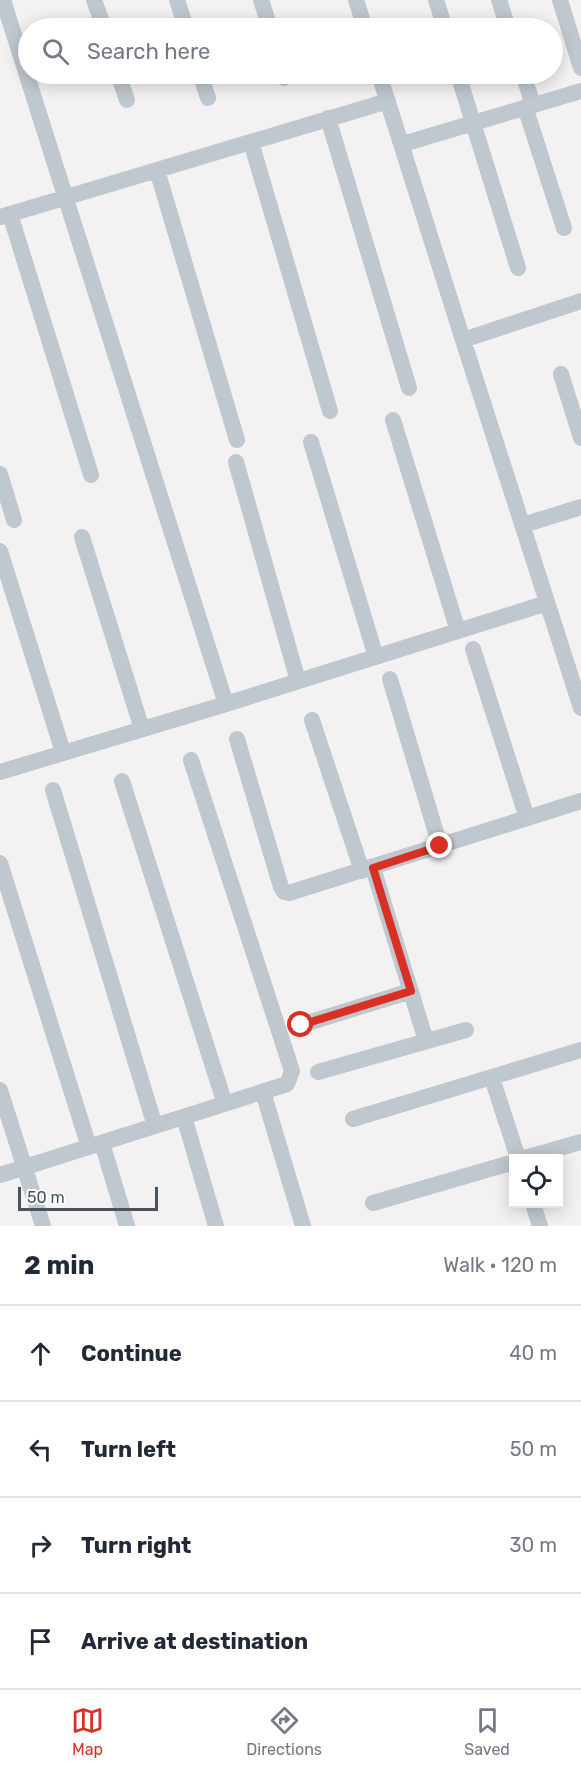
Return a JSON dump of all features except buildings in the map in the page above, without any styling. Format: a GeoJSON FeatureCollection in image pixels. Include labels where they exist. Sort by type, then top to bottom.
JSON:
{"type":"FeatureCollection","features":[{"type":"Feature","properties":{"kind":"street"},"geometry":{"type":"LineString","coordinates":[[3,0],[18,47]]}},
{"type":"Feature","properties":{"kind":"street"},"geometry":{"type":"LineString","coordinates":[[94,0],[100,18]]}},
{"type":"Feature","properties":{"kind":"street"},"geometry":{"type":"LineString","coordinates":[[177,0],[183,18]]}},
{"type":"Feature","properties":{"kind":"street"},"geometry":{"type":"LineString","coordinates":[[261,0],[267,18]]}},
{"type":"Feature","properties":{"kind":"street"},"geometry":{"type":"LineString","coordinates":[[356,0],[362,18]]}},
{"type":"Feature","properties":{"kind":"street"},"geometry":{"type":"LineString","coordinates":[[436,0],[442,18]]}},
{"type":"Feature","properties":{"kind":"street"},"geometry":{"type":"LineString","coordinates":[[499,0],[505,18]]}},
{"type":"Feature","properties":{"kind":"street"},"geometry":{"type":"LineString","coordinates":[[560,0],[581,68]]}},
{"type":"Feature","properties":{"kind":"street"},"geometry":{"type":"LineString","coordinates":[[30,84],[226,704]]}},
{"type":"Feature","properties":{"kind":"street"},"geometry":{"type":"LineString","coordinates":[[121,84],[127,100]]}},
{"type":"Feature","properties":{"kind":"street"},"geometry":{"type":"LineString","coordinates":[[203,84],[208,98]]}},
{"type":"Feature","properties":{"kind":"street"},"geometry":{"type":"LineString","coordinates":[[382,84],[547,603],[573,652],[581,708]]}},
{"type":"Feature","properties":{"kind":"street"},"geometry":{"type":"LineString","coordinates":[[461,84],[518,268]]}},
{"type":"Feature","properties":{"kind":"street"},"geometry":{"type":"LineString","coordinates":[[525,84],[564,228]]}},
{"type":"Feature","properties":{"kind":"street"},"geometry":{"type":"LineString","coordinates":[[403,144],[581,91]]}},
{"type":"Feature","properties":{"kind":"street"},"geometry":{"type":"LineString","coordinates":[[91,475],[5,215],[388,101]]}},
{"type":"Feature","properties":{"kind":"street"},"geometry":{"type":"LineString","coordinates":[[328,118],[409,388]]}},
{"type":"Feature","properties":{"kind":"street"},"geometry":{"type":"LineString","coordinates":[[251,142],[330,411]]}},
{"type":"Feature","properties":{"kind":"street"},"geometry":{"type":"LineString","coordinates":[[157,170],[237,440]]}},
{"type":"Feature","properties":{"kind":"street"},"geometry":{"type":"LineString","coordinates":[[463,340],[581,301]]}},
{"type":"Feature","properties":{"kind":"street"},"geometry":{"type":"LineString","coordinates":[[561,374],[581,438]]}},
{"type":"Feature","properties":{"kind":"street"},"geometry":{"type":"LineString","coordinates":[[393,420],[458,631]]}},
{"type":"Feature","properties":{"kind":"street"},"geometry":{"type":"LineString","coordinates":[[311,442],[376,657]]}},
{"type":"Feature","properties":{"kind":"street"},"geometry":{"type":"LineString","coordinates":[[236,462],[298,681]]}},
{"type":"Feature","properties":{"kind":"street"},"geometry":{"type":"LineString","coordinates":[[0,474],[14,520]]}},
{"type":"Feature","properties":{"kind":"street"},"geometry":{"type":"LineString","coordinates":[[523,525],[581,507]]}},
{"type":"Feature","properties":{"kind":"street"},"geometry":{"type":"LineString","coordinates":[[82,537],[142,729]]}},
{"type":"Feature","properties":{"kind":"street"},"geometry":{"type":"LineString","coordinates":[[0,551],[63,752]]}},
{"type":"Feature","properties":{"kind":"street"},"geometry":{"type":"LineString","coordinates":[[0,772],[547,603]]}},
{"type":"Feature","properties":{"kind":"street"},"geometry":{"type":"LineString","coordinates":[[473,649],[527,818]]}},
{"type":"Feature","properties":{"kind":"street"},"geometry":{"type":"LineString","coordinates":[[390,679],[440,846]]}},
{"type":"Feature","properties":{"kind":"street"},"geometry":{"type":"LineString","coordinates":[[312,720],[411,991],[426,1041]]}},
{"type":"Feature","properties":{"kind":"street"},"geometry":{"type":"LineString","coordinates":[[237,739],[284,892],[289,893],[581,801]]}},
{"type":"Feature","properties":{"kind":"street"},"geometry":{"type":"LineString","coordinates":[[0,1175],[287,1084],[292,1071],[191,760]]}},
{"type":"Feature","properties":{"kind":"street"},"geometry":{"type":"LineString","coordinates":[[122,781],[225,1104]]}},
{"type":"Feature","properties":{"kind":"street"},"geometry":{"type":"LineString","coordinates":[[53,790],[155,1126]]}},
{"type":"Feature","properties":{"kind":"street"},"geometry":{"type":"LineString","coordinates":[[0,863],[96,1145],[127,1226]]}},
{"type":"Feature","properties":{"kind":"street"},"geometry":{"type":"LineString","coordinates":[[301,1025],[411,991]]}},
{"type":"Feature","properties":{"kind":"street"},"geometry":{"type":"LineString","coordinates":[[318,1072],[466,1030]]}},
{"type":"Feature","properties":{"kind":"street"},"geometry":{"type":"LineString","coordinates":[[353,1119],[581,1050]]}},
{"type":"Feature","properties":{"kind":"street"},"geometry":{"type":"LineString","coordinates":[[492,1078],[517,1154]]}},
{"type":"Feature","properties":{"kind":"street"},"geometry":{"type":"LineString","coordinates":[[0,1090],[43,1226]]}},
{"type":"Feature","properties":{"kind":"street"},"geometry":{"type":"LineString","coordinates":[[262,1092],[303,1226]]}},
{"type":"Feature","properties":{"kind":"street"},"geometry":{"type":"LineString","coordinates":[[184,1117],[216,1226]]}},
{"type":"Feature","properties":{"kind":"street"},"geometry":{"type":"LineString","coordinates":[[539,1154],[581,1142]]}},
{"type":"Feature","properties":{"kind":"street"},"geometry":{"type":"LineString","coordinates":[[373,1203],[509,1163]]}},
{"type":"Feature","properties":{"kind":"street"},"geometry":{"type":"LineString","coordinates":[[534,1208],[540,1226]]}},
{"type":"Feature","properties":{"kind":"route"},"geometry":{"type":"LineString","coordinates":[[301,1025],[411,991],[373,868],[440,846]]}}]}
